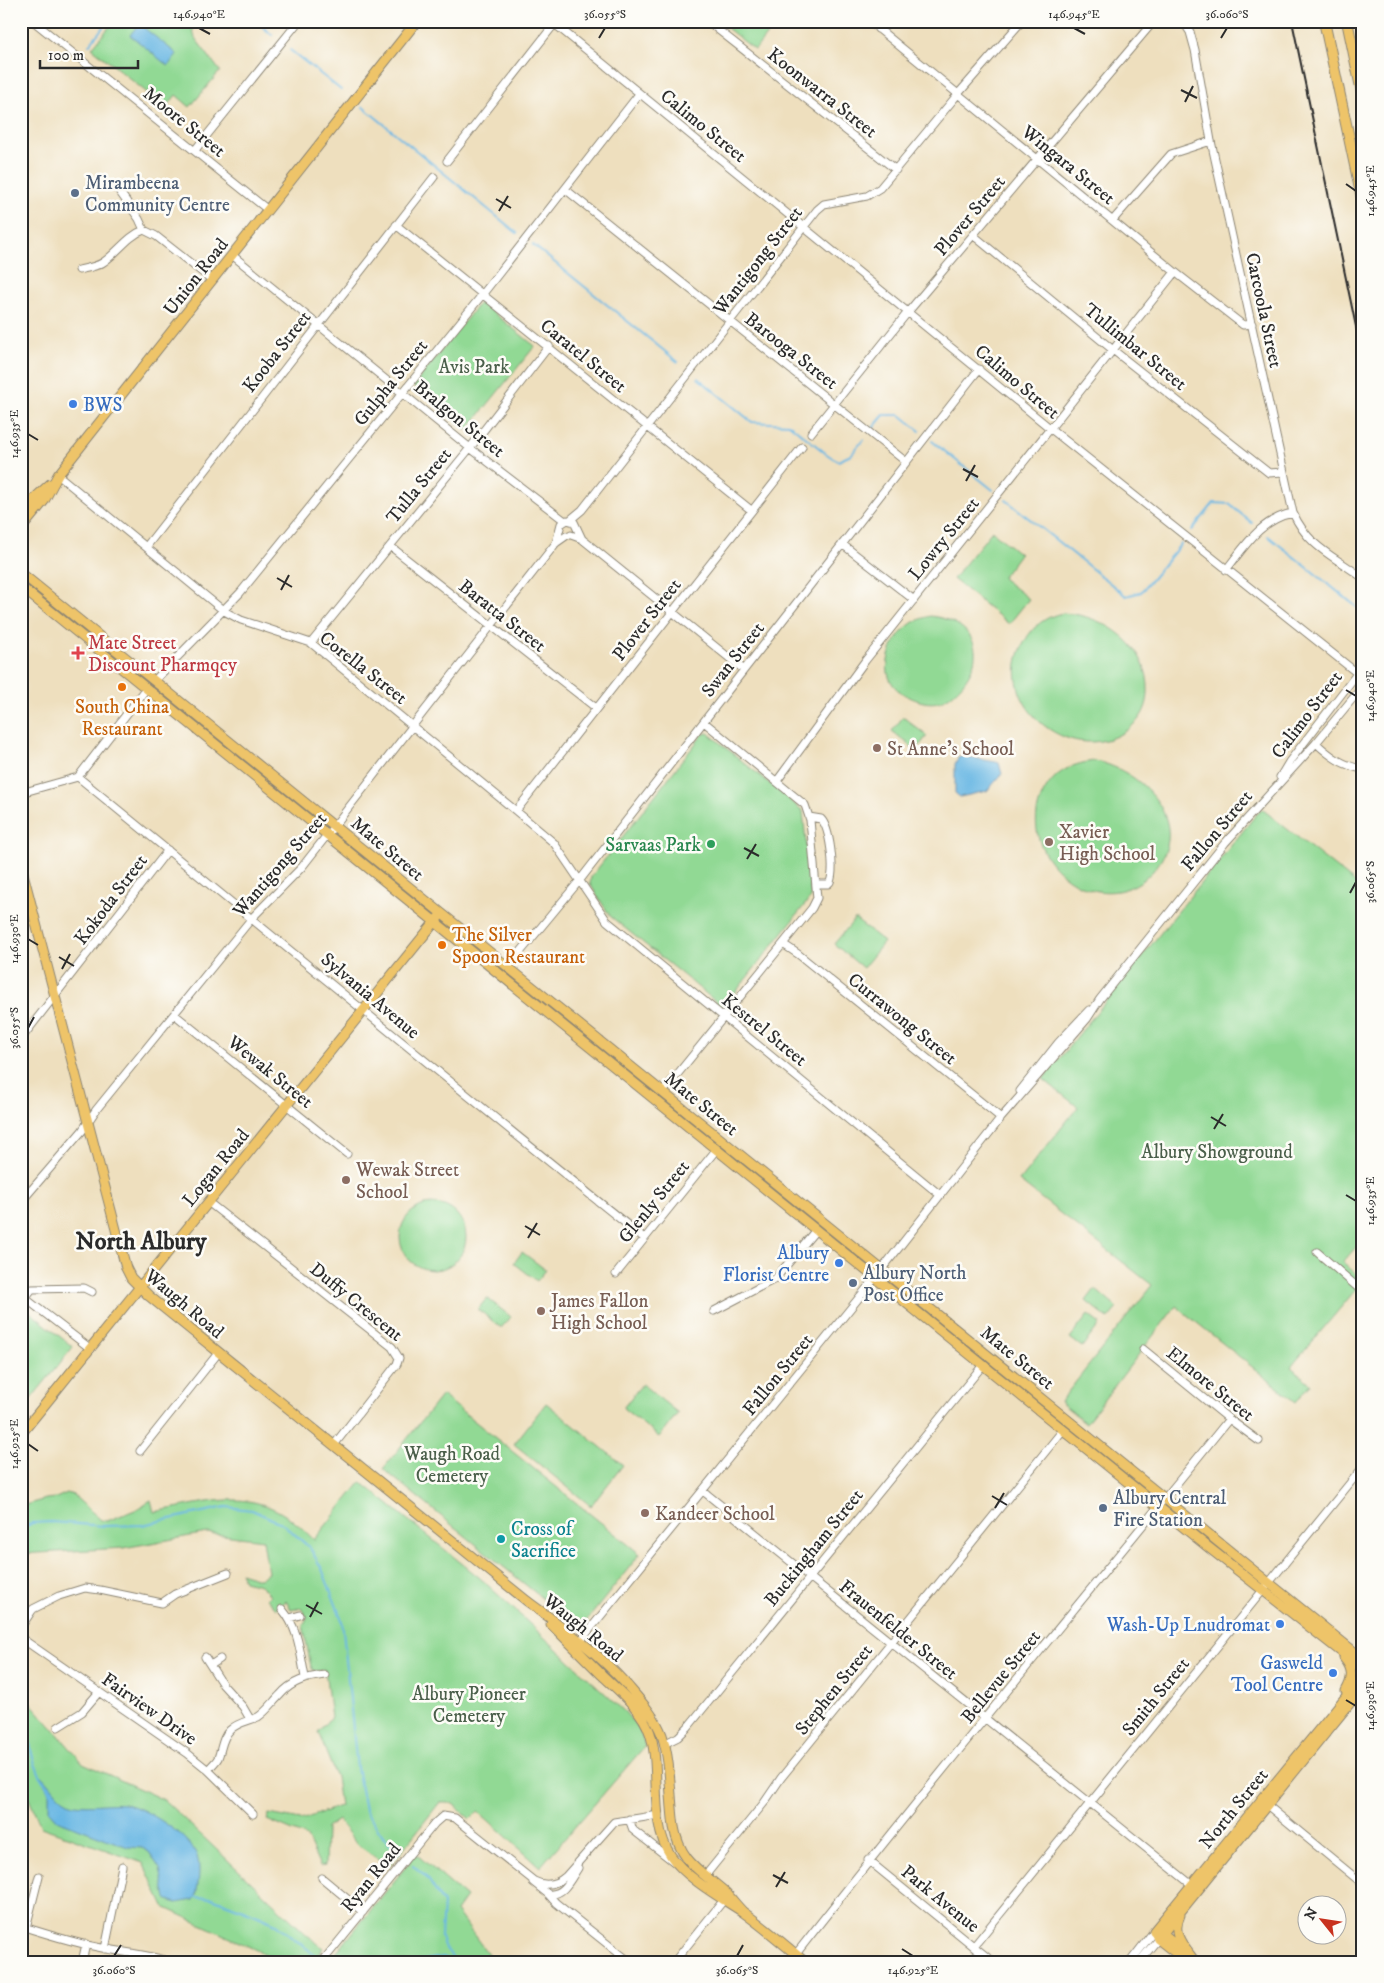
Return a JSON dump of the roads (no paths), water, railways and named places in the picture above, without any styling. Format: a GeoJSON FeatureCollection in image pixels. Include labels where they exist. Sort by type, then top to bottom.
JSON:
{"type":"FeatureCollection","features":[{"type":"Feature","properties":{"kind":"highway"},"geometry":{"type":"LineString","coordinates":[[1324,21],[1363,203]]}},
{"type":"Feature","properties":{"kind":"highway"},"geometry":{"type":"LineString","coordinates":[[1347,21],[1363,97]]}},
{"type":"Feature","properties":{"kind":"main road","name":"Union Road"},"geometry":{"type":"LineString","coordinates":[[21,515],[56,478],[418,21]]}},
{"type":"Feature","properties":{"kind":"main road","name":"Union Road"},"geometry":{"type":"LineString","coordinates":[[21,530],[44,501],[56,478]]}},
{"type":"Feature","properties":{"kind":"main road","name":"Mate Street"},"geometry":{"type":"LineString","coordinates":[[21,573],[882,1270],[1162,1503],[1262,1590],[1363,1669]]}},
{"type":"Feature","properties":{"kind":"main road","name":"Mate Street"},"geometry":{"type":"LineString","coordinates":[[21,587],[1063,1430],[1268,1583],[1363,1659]]}},
{"type":"Feature","properties":{"kind":"main road","name":"Waugh Road"},"geometry":{"type":"LineString","coordinates":[[21,866],[126,1268],[131,1278],[219,1352],[578,1644],[640,1714],[650,1732],[659,1815],[666,1846],[682,1868],[723,1901],[743,1912]]}},
{"type":"Feature","properties":{"kind":"main road","name":"Logan Road"},"geometry":{"type":"LineString","coordinates":[[21,1434],[441,914]]}},
{"type":"Feature","properties":{"kind":"main road","name":"Waugh Road"},"geometry":{"type":"LineString","coordinates":[[578,1644],[599,1656],[637,1696],[659,1729],[664,1744],[676,1838],[682,1853],[743,1912]]}},
{"type":"Feature","properties":{"kind":"main road"},"geometry":{"type":"LineString","coordinates":[[1334,1710],[1352,1676],[1349,1663],[1339,1652]]}},
{"type":"Feature","properties":{"kind":"main road","name":"North Street"},"geometry":{"type":"LineString","coordinates":[[1158,1934],[1192,1885],[1363,1676]]}},
{"type":"Feature","properties":{"kind":"main road","name":"North Street"},"geometry":{"type":"LineString","coordinates":[[1158,1934],[1185,1906],[1363,1687]]}},
{"type":"Feature","properties":{"kind":"main road"},"geometry":{"type":"LineString","coordinates":[[659,1815],[672,1814]]}},
{"type":"Feature","properties":{"kind":"main road"},"geometry":{"type":"LineString","coordinates":[[1185,1906],[1178,1920],[1177,1933],[1180,1942],[1193,1959]]}},
{"type":"Feature","properties":{"kind":"main road"},"geometry":{"type":"LineString","coordinates":[[743,1912],[805,1962]]}},
{"type":"Feature","properties":{"kind":"main road"},"geometry":{"type":"LineString","coordinates":[[1158,1934],[1193,1959]]}},
{"type":"Feature","properties":{"kind":"street","name":"Moore Street"},"geometry":{"type":"LineString","coordinates":[[34,21],[268,210]]}},
{"type":"Feature","properties":{"kind":"street"},"geometry":{"type":"LineString","coordinates":[[195,150],[299,21]]}},
{"type":"Feature","properties":{"kind":"street","name":"Koonwarra Street"},"geometry":{"type":"LineString","coordinates":[[707,21],[896,170]]}},
{"type":"Feature","properties":{"kind":"street","name":"Wingara Street"},"geometry":{"type":"LineString","coordinates":[[869,21],[1175,272],[1244,325],[1252,324]]}},
{"type":"Feature","properties":{"kind":"street"},"geometry":{"type":"LineString","coordinates":[[878,29],[885,21]]}},
{"type":"Feature","properties":{"kind":"street","name":"Wantigong Street"},"geometry":{"type":"LineString","coordinates":[[21,1202],[89,1121],[252,918],[302,867],[335,826],[820,206],[867,196],[880,188],[1022,21]]}},
{"type":"Feature","properties":{"kind":"street","name":"Plover Street"},"geometry":{"type":"LineString","coordinates":[[811,433],[908,312],[1154,21]]}},
{"type":"Feature","properties":{"kind":"street","name":"Carcoola Street"},"geometry":{"type":"LineString","coordinates":[[1183,21],[1190,32],[1195,50],[1211,141],[1293,513],[1300,527],[1310,540],[1321,550],[1363,578]]}},
{"type":"Feature","properties":{"kind":"street"},"geometry":{"type":"LineString","coordinates":[[447,160],[554,22]]}},
{"type":"Feature","properties":{"kind":"street","name":"Calimo Street"},"geometry":{"type":"LineString","coordinates":[[554,22],[639,94],[804,226],[1051,429],[1357,673],[1289,762],[1273,788]]}},
{"type":"Feature","properties":{"kind":"street","name":"Gulpha Street"},"geometry":{"type":"LineString","coordinates":[[154,681],[224,611],[482,294],[639,94]]}},
{"type":"Feature","properties":{"kind":"street"},"geometry":{"type":"LineString","coordinates":[[1113,220],[1171,154],[1211,141]]}},
{"type":"Feature","properties":{"kind":"street","name":"Kooba Street"},"geometry":{"type":"LineString","coordinates":[[146,547],[434,177]]}},
{"type":"Feature","properties":{"kind":"street","name":"Barooga Street"},"geometry":{"type":"LineString","coordinates":[[565,189],[905,462]]}},
{"type":"Feature","properties":{"kind":"street"},"geometry":{"type":"LineString","coordinates":[[119,191],[139,219],[144,230],[156,236],[212,280]]}},
{"type":"Feature","properties":{"kind":"street","name":"Caratel Street"},"geometry":{"type":"LineString","coordinates":[[396,225],[751,510]]}},
{"type":"Feature","properties":{"kind":"street"},"geometry":{"type":"LineString","coordinates":[[79,270],[104,262],[134,235],[144,230]]}},
{"type":"Feature","properties":{"kind":"street","name":"Tullimbar Street"},"geometry":{"type":"LineString","coordinates":[[973,235],[1113,350],[1269,473],[1283,472]]}},
{"type":"Feature","properties":{"kind":"street","name":"Bralgon Street"},"geometry":{"type":"LineString","coordinates":[[232,256],[744,669]]}},
{"type":"Feature","properties":{"kind":"street","name":"Lowry Street"},"geometry":{"type":"LineString","coordinates":[[777,781],[865,661],[1175,272]]}},
{"type":"Feature","properties":{"kind":"street","name":"Tulla Street"},"geometry":{"type":"LineString","coordinates":[[311,644],[470,448],[549,346]]}},
{"type":"Feature","properties":{"kind":"street","name":"Swan Street"},"geometry":{"type":"LineString","coordinates":[[508,967],[580,880],[979,369]]}},
{"type":"Feature","properties":{"kind":"street","name":"Plover Street"},"geometry":{"type":"LineString","coordinates":[[516,810],[802,446]]}},
{"type":"Feature","properties":{"kind":"street","name":"Corella Street"},"geometry":{"type":"LineString","coordinates":[[56,478],[146,547],[224,611],[241,620],[311,644],[554,843],[580,880]]}},
{"type":"Feature","properties":{"kind":"street"},"geometry":{"type":"LineString","coordinates":[[1226,570],[1258,530],[1269,521],[1282,515],[1293,513]]}},
{"type":"Feature","properties":{"kind":"street"},"geometry":{"type":"LineString","coordinates":[[842,544],[914,600]]}},
{"type":"Feature","properties":{"kind":"street","name":"Baratta Street"},"geometry":{"type":"LineString","coordinates":[[390,546],[596,708]]}},
{"type":"Feature","properties":{"kind":"street"},"geometry":{"type":"LineString","coordinates":[[1357,673],[1363,666]]}},
{"type":"Feature","properties":{"kind":"street","name":"Fallon Street"},"geometry":{"type":"LineString","coordinates":[[578,1644],[882,1270],[1040,1070],[1070,1028],[1100,999],[1225,843],[1273,788],[1316,743],[1363,686]]}},
{"type":"Feature","properties":{"kind":"street"},"geometry":{"type":"LineString","coordinates":[[21,793],[78,777],[146,689]]}},
{"type":"Feature","properties":{"kind":"street"},"geometry":{"type":"LineString","coordinates":[[663,1092],[816,902],[817,884],[809,817],[805,804],[704,722]]}},
{"type":"Feature","properties":{"kind":"street"},"geometry":{"type":"LineString","coordinates":[[1316,743],[1337,761],[1363,769]]}},
{"type":"Feature","properties":{"kind":"street","name":"Sylvania Avenue"},"geometry":{"type":"LineString","coordinates":[[78,777],[644,1238]]}},
{"type":"Feature","properties":{"kind":"street"},"geometry":{"type":"LineString","coordinates":[[809,817],[821,819],[827,826],[832,865],[830,882],[828,884],[817,884]]}},
{"type":"Feature","properties":{"kind":"street","name":"Kokoda Street"},"geometry":{"type":"LineString","coordinates":[[21,1039],[168,850]]}},
{"type":"Feature","properties":{"kind":"street","name":"Kestrel Street"},"geometry":{"type":"LineString","coordinates":[[580,880],[607,921],[940,1195]]}},
{"type":"Feature","properties":{"kind":"street","name":"Currawong Street"},"geometry":{"type":"LineString","coordinates":[[782,944],[798,954],[1002,1118]]}},
{"type":"Feature","properties":{"kind":"street","name":"Wewak Street"},"geometry":{"type":"LineString","coordinates":[[174,1014],[346,1154]]}},
{"type":"Feature","properties":{"kind":"street","name":"Glenly Street"},"geometry":{"type":"LineString","coordinates":[[616,1274],[716,1150]]}},
{"type":"Feature","properties":{"kind":"street","name":"Duffy Crescent"},"geometry":{"type":"LineString","coordinates":[[208,1202],[392,1347],[399,1358],[397,1364],[334,1445]]}},
{"type":"Feature","properties":{"kind":"street"},"geometry":{"type":"LineString","coordinates":[[714,1311],[775,1279],[815,1230]]}},
{"type":"Feature","properties":{"kind":"street"},"geometry":{"type":"LineString","coordinates":[[1317,1252],[1363,1292]]}},
{"type":"Feature","properties":{"kind":"street"},"geometry":{"type":"LineString","coordinates":[[90,1349],[23,1297],[32,1289],[84,1288],[92,1292]]}},
{"type":"Feature","properties":{"kind":"street","name":"Elmore Street"},"geometry":{"type":"LineString","coordinates":[[1143,1349],[1259,1441]]}},
{"type":"Feature","properties":{"kind":"street"},"geometry":{"type":"LineString","coordinates":[[140,1451],[219,1352]]}},
{"type":"Feature","properties":{"kind":"street","name":"Buckingham Street"},"geometry":{"type":"LineString","coordinates":[[664,1744],[678,1737],[983,1366]]}},
{"type":"Feature","properties":{"kind":"street","name":"Bellevue Street"},"geometry":{"type":"LineString","coordinates":[[796,1954],[868,1860],[1229,1419]]}},
{"type":"Feature","properties":{"kind":"street","name":"Stephen Street"},"geometry":{"type":"LineString","coordinates":[[705,1876],[781,1778],[1063,1430]]}},
{"type":"Feature","properties":{"kind":"street","name":"Smith Street"},"geometry":{"type":"LineString","coordinates":[[974,1946],[1363,1467]]}},
{"type":"Feature","properties":{"kind":"street","name":"Frauenfelder Street"},"geometry":{"type":"LineString","coordinates":[[703,1491],[1192,1885]]}},
{"type":"Feature","properties":{"kind":"street"},"geometry":{"type":"LineString","coordinates":[[21,1627],[33,1609],[59,1596],[85,1588],[162,1603],[175,1594],[228,1573]]}},
{"type":"Feature","properties":{"kind":"street"},"geometry":{"type":"LineString","coordinates":[[282,1609],[290,1618],[301,1649],[305,1678]]}},
{"type":"Feature","properties":{"kind":"street"},"geometry":{"type":"LineString","coordinates":[[290,1618],[300,1615]]}},
{"type":"Feature","properties":{"kind":"street","name":"Fairview Drive"},"geometry":{"type":"LineString","coordinates":[[21,1638],[187,1753],[208,1770],[253,1814]]}},
{"type":"Feature","properties":{"kind":"street"},"geometry":{"type":"LineString","coordinates":[[205,1657],[223,1685],[243,1707],[250,1719]]}},
{"type":"Feature","properties":{"kind":"street"},"geometry":{"type":"LineString","coordinates":[[211,1665],[220,1659]]}},
{"type":"Feature","properties":{"kind":"street"},"geometry":{"type":"LineString","coordinates":[[208,1770],[218,1759],[224,1738],[230,1730],[250,1719],[258,1717],[292,1684],[305,1678],[324,1675]]}},
{"type":"Feature","properties":{"kind":"street"},"geometry":{"type":"LineString","coordinates":[[58,1727],[82,1712],[99,1692]]}},
{"type":"Feature","properties":{"kind":"street"},"geometry":{"type":"LineString","coordinates":[[1267,1805],[1363,1884]]}},
{"type":"Feature","properties":{"kind":"street"},"geometry":{"type":"LineString","coordinates":[[530,1878],[540,1884],[549,1885],[563,1879],[612,1824],[629,1819],[659,1815]]}},
{"type":"Feature","properties":{"kind":"street","name":"Ryan Road"},"geometry":{"type":"LineString","coordinates":[[322,1962],[441,1817],[455,1818],[530,1878]]}},
{"type":"Feature","properties":{"kind":"street"},"geometry":{"type":"LineString","coordinates":[[629,1819],[633,1830],[682,1868]]}},
{"type":"Feature","properties":{"kind":"street"},"geometry":{"type":"LineString","coordinates":[[548,1894],[561,1892],[589,1851]]}},
{"type":"Feature","properties":{"kind":"street","name":"Park Avenue"},"geometry":{"type":"LineString","coordinates":[[868,1860],[993,1962]]}},
{"type":"Feature","properties":{"kind":"street"},"geometry":{"type":"LineString","coordinates":[[105,1949],[122,1866]]}},
{"type":"Feature","properties":{"kind":"street"},"geometry":{"type":"LineString","coordinates":[[39,1876],[24,1927],[105,1949],[149,1955],[170,1962]]}},
{"type":"Feature","properties":{"kind":"street"},"geometry":{"type":"LineString","coordinates":[[322,1878],[363,1912]]}},
{"type":"Feature","properties":{"kind":"street"},"geometry":{"type":"LineString","coordinates":[[530,1878],[556,1903],[630,1962]]}},
{"type":"Feature","properties":{"kind":"street"},"geometry":{"type":"LineString","coordinates":[[548,1894],[549,1885]]}},
{"type":"Feature","properties":{"kind":"street"},"geometry":{"type":"LineString","coordinates":[[674,1962],[723,1901]]}},
{"type":"Feature","properties":{"kind":"street","name":"North Street"},"geometry":{"type":"LineString","coordinates":[[1130,1962],[1158,1934]]}},
{"type":"Feature","properties":{"kind":"street","name":"North Street"},"geometry":{"type":"LineString","coordinates":[[1139,1962],[1158,1934]]}},
{"type":"Feature","properties":{"kind":"street"},"geometry":{"type":"LineString","coordinates":[[82,1962],[86,1944]]}},
{"type":"Feature","properties":{"kind":"water"},"geometry":{"type":"Polygon","coordinates":[[[139,24],[177,54],[168,66],[130,35],[139,24]]]}},
{"type":"Feature","properties":{"kind":"water"},"geometry":{"type":"Polygon","coordinates":[[[963,756],[999,763],[1002,774],[987,791],[960,797],[955,793],[955,764],[958,758],[963,756]]]}},
{"type":"Feature","properties":{"kind":"water"},"geometry":{"type":"Polygon","coordinates":[[[41,1775],[68,1802],[80,1805],[124,1804],[133,1806],[154,1816],[177,1832],[193,1848],[197,1856],[199,1876],[194,1900],[176,1903],[166,1899],[160,1869],[149,1852],[142,1848],[128,1847],[57,1820],[49,1811],[49,1793],[41,1775]]]}},
{"type":"Feature","properties":{"kind":"waterway"},"geometry":{"type":"LineString","coordinates":[[89,45],[108,21]]}},
{"type":"Feature","properties":{"kind":"waterway"},"geometry":{"type":"LineString","coordinates":[[256,21],[272,35]]}},
{"type":"Feature","properties":{"kind":"waterway"},"geometry":{"type":"LineString","coordinates":[[290,50],[341,90]]}},
{"type":"Feature","properties":{"kind":"waterway"},"geometry":{"type":"LineString","coordinates":[[363,107],[517,233]]}},
{"type":"Feature","properties":{"kind":"waterway"},"geometry":{"type":"LineString","coordinates":[[533,245],[678,362]]}},
{"type":"Feature","properties":{"kind":"waterway"},"geometry":{"type":"LineString","coordinates":[[698,378],[752,422],[789,424],[838,461],[851,455],[863,440]]}},
{"type":"Feature","properties":{"kind":"waterway"},"geometry":{"type":"LineString","coordinates":[[873,428],[884,415],[900,415],[920,431]]}},
{"type":"Feature","properties":{"kind":"waterway"},"geometry":{"type":"LineString","coordinates":[[932,441],[993,490]]}},
{"type":"Feature","properties":{"kind":"waterway"},"geometry":{"type":"LineString","coordinates":[[1006,500],[1126,596],[1141,592],[1181,544]]}},
{"type":"Feature","properties":{"kind":"waterway"},"geometry":{"type":"LineString","coordinates":[[1192,530],[1214,503],[1229,504],[1252,523]]}},
{"type":"Feature","properties":{"kind":"waterway"},"geometry":{"type":"LineString","coordinates":[[1268,536],[1363,612]]}},
{"type":"Feature","properties":{"kind":"waterway"},"geometry":{"type":"LineString","coordinates":[[21,1529],[32,1523],[51,1522],[105,1526],[142,1525],[226,1507],[252,1510],[283,1524],[310,1548],[322,1569],[342,1620],[357,1768],[365,1810],[383,1836],[399,1853]]}},
{"type":"Feature","properties":{"kind":"waterway"},"geometry":{"type":"LineString","coordinates":[[21,1726],[29,1737],[36,1766],[48,1786]]}},
{"type":"Feature","properties":{"kind":"waterway"},"geometry":{"type":"LineString","coordinates":[[413,1865],[428,1879],[443,1903],[441,1937],[444,1946],[456,1962]]}},
{"type":"Feature","properties":{"kind":"waterway"},"geometry":{"type":"LineString","coordinates":[[196,1897],[212,1898],[276,1924],[315,1955]]}},
{"type":"Feature","properties":{"kind":"waterway"},"geometry":{"type":"LineString","coordinates":[[413,1962],[443,1957],[455,1962]]}},
{"type":"Feature","properties":{"kind":"railway"},"geometry":{"type":"LineString","coordinates":[[1292,21],[1363,360]]}},
{"type":"Feature","properties":{"kind":"place","name":"Mirambeena Community Centre"},"geometry":{"type":"Point","coordinates":[75,193]}},
{"type":"Feature","properties":{"kind":"place","name":"BWS"},"geometry":{"type":"Point","coordinates":[73,404]}},
{"type":"Feature","properties":{"kind":"place","name":"Mate Street Discount Pharmqcy"},"geometry":{"type":"Point","coordinates":[78,653]}},
{"type":"Feature","properties":{"kind":"place","name":"South China Restaurant"},"geometry":{"type":"Point","coordinates":[122,687]}},
{"type":"Feature","properties":{"kind":"place","name":"St Anne's School"},"geometry":{"type":"Point","coordinates":[877,748]}},
{"type":"Feature","properties":{"kind":"place","name":"Xavier High School"},"geometry":{"type":"Point","coordinates":[1049,842]}},
{"type":"Feature","properties":{"kind":"place","name":"Sarvaas Park"},"geometry":{"type":"Point","coordinates":[711,844]}},
{"type":"Feature","properties":{"kind":"place","name":"The Silver Spoon Restaurant"},"geometry":{"type":"Point","coordinates":[442,945]}},
{"type":"Feature","properties":{"kind":"place","name":"Wewak Street School"},"geometry":{"type":"Point","coordinates":[346,1180]}},
{"type":"Feature","properties":{"kind":"place","name":"Albury Florist Centre"},"geometry":{"type":"Point","coordinates":[839,1263]}},
{"type":"Feature","properties":{"kind":"place","name":"Albury North Post Office"},"geometry":{"type":"Point","coordinates":[853,1283]}},
{"type":"Feature","properties":{"kind":"place","name":"James Fallon High School"},"geometry":{"type":"Point","coordinates":[541,1311]}},
{"type":"Feature","properties":{"kind":"place","name":"Albury Central Fire Station"},"geometry":{"type":"Point","coordinates":[1103,1508]}},
{"type":"Feature","properties":{"kind":"place","name":"Kandeer School"},"geometry":{"type":"Point","coordinates":[645,1513]}},
{"type":"Feature","properties":{"kind":"place","name":"Cross of Sacrifice"},"geometry":{"type":"Point","coordinates":[501,1539]}},
{"type":"Feature","properties":{"kind":"place","name":"Wash-Up Lnudromat"},"geometry":{"type":"Point","coordinates":[1280,1624]}},
{"type":"Feature","properties":{"kind":"place","name":"Gasweld Tool Centre"},"geometry":{"type":"Point","coordinates":[1333,1673]}},
{"type":"Feature","properties":{"kind":"district","name":"North Albury"},"geometry":{"type":"Point","coordinates":[141,1241]}},
{"type":"Feature","properties":{"kind":"park label","name":"Avis Park"},"geometry":{"type":"Point","coordinates":[474,366]}},
{"type":"Feature","properties":{"kind":"park label","name":"Albury Showground"},"geometry":{"type":"Point","coordinates":[1217,1151]}},
{"type":"Feature","properties":{"kind":"park label","name":"Waugh Road Cemetery"},"geometry":{"type":"Point","coordinates":[452,1464]}},
{"type":"Feature","properties":{"kind":"park label","name":"Albury Pioneer Cemetery"},"geometry":{"type":"Point","coordinates":[469,1704]}}]}
